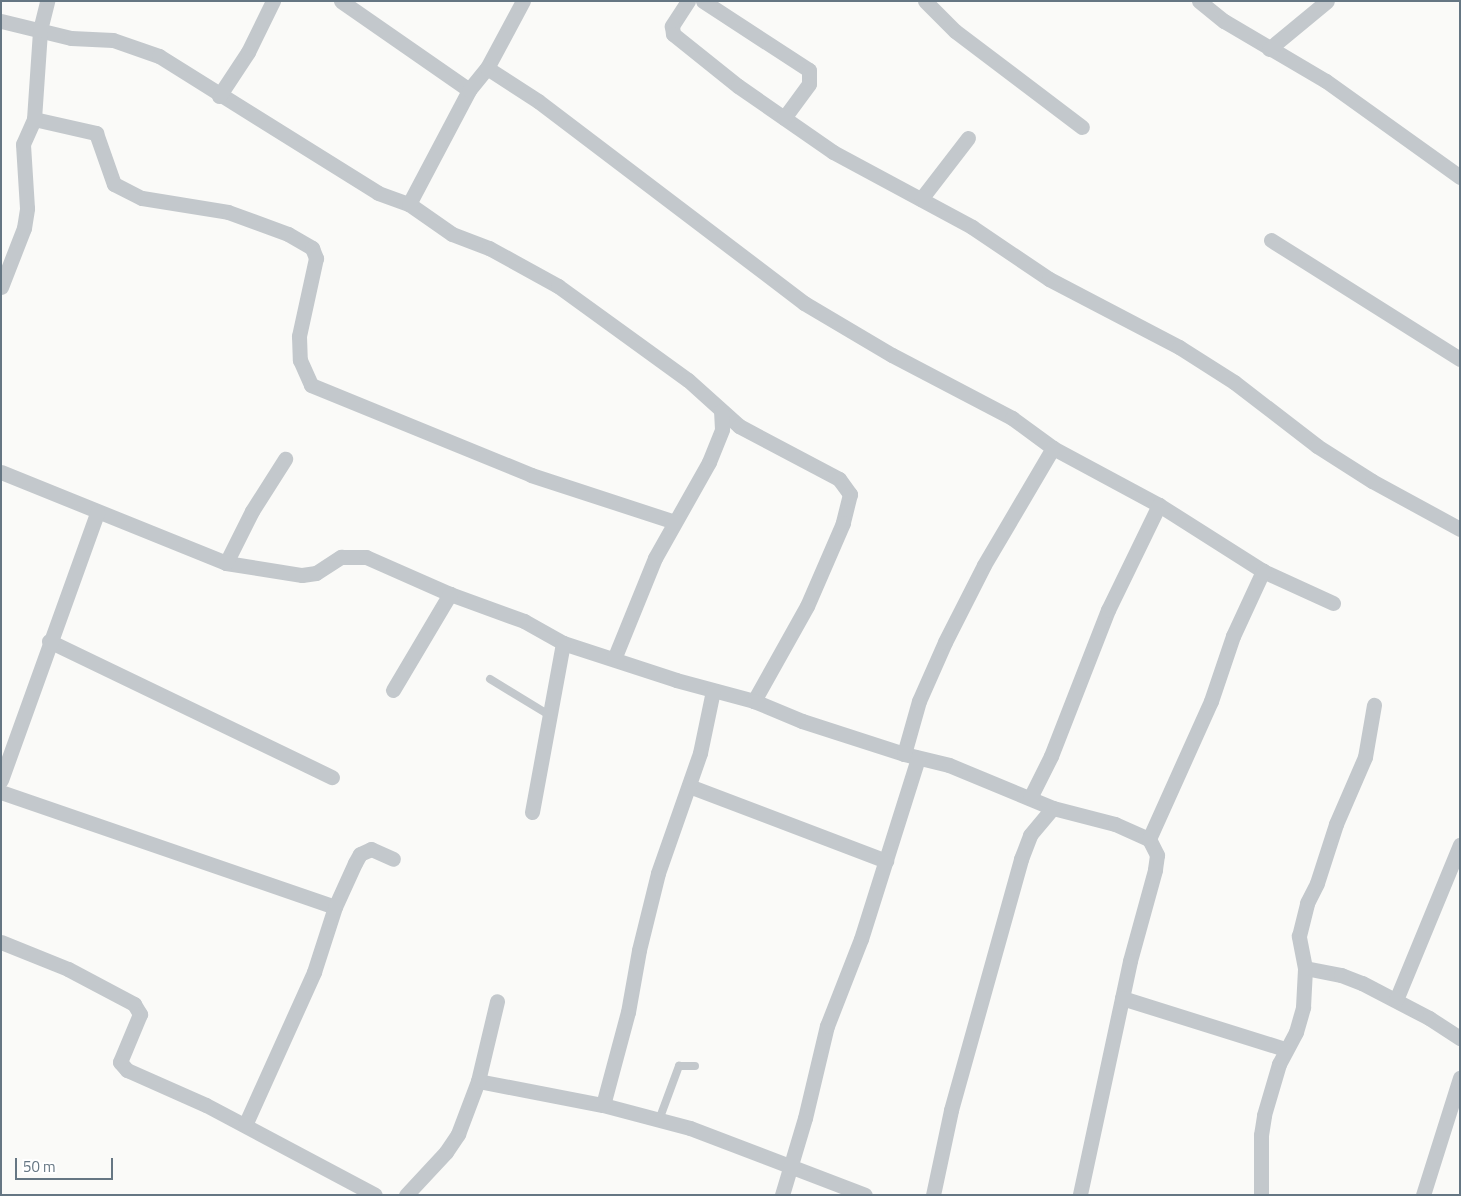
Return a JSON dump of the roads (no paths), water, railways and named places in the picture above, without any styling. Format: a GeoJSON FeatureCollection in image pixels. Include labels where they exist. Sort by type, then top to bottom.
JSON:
{"type":"FeatureCollection","features":[{"type":"Feature","properties":{"kind":"street"},"geometry":{"type":"LineString","coordinates":[[1,287],[24,228],[27,208],[23,144],[34,120],[40,30],[47,1]]}},
{"type":"Feature","properties":{"kind":"street"},"geometry":{"type":"LineString","coordinates":[[218,96],[248,52],[273,1]]}},
{"type":"Feature","properties":{"kind":"street"},"geometry":{"type":"LineString","coordinates":[[341,1],[469,90]]}},
{"type":"Feature","properties":{"kind":"street"},"geometry":{"type":"LineString","coordinates":[[409,204],[469,90],[488,68],[523,1]]}},
{"type":"Feature","properties":{"kind":"street"},"geometry":{"type":"LineString","coordinates":[[688,1],[672,26],[673,34],[738,86],[833,152],[972,227],[1049,279],[1179,347],[1234,382],[1317,446],[1372,481],[1460,529]]}},
{"type":"Feature","properties":{"kind":"street"},"geometry":{"type":"LineString","coordinates":[[703,1],[810,70],[809,84],[784,118]]}},
{"type":"Feature","properties":{"kind":"street"},"geometry":{"type":"LineString","coordinates":[[925,1],[955,31],[1082,127]]}},
{"type":"Feature","properties":{"kind":"street"},"geometry":{"type":"LineString","coordinates":[[1199,1],[1224,22],[1326,81],[1460,176]]}},
{"type":"Feature","properties":{"kind":"street"},"geometry":{"type":"LineString","coordinates":[[1269,49],[1327,1]]}},
{"type":"Feature","properties":{"kind":"street"},"geometry":{"type":"LineString","coordinates":[[1,21],[71,38],[114,40],[159,56],[218,96],[378,193],[409,204],[452,234],[489,248],[558,286],[688,380],[739,426],[839,479],[850,494],[843,523],[822,573],[754,701]]}},
{"type":"Feature","properties":{"kind":"street"},"geometry":{"type":"LineString","coordinates":[[488,68],[538,101],[804,303],[892,354],[1012,418],[1053,448],[1159,505],[1263,571],[1332,603]]}},
{"type":"Feature","properties":{"kind":"street"},"geometry":{"type":"LineString","coordinates":[[34,120],[96,133],[114,184],[142,198],[228,212],[288,234],[312,248],[316,258],[299,336],[300,360],[311,385],[532,475],[675,522]]}},
{"type":"Feature","properties":{"kind":"street"},"geometry":{"type":"LineString","coordinates":[[921,199],[968,138]]}},
{"type":"Feature","properties":{"kind":"street"},"geometry":{"type":"LineString","coordinates":[[1271,240],[1460,359]]}},
{"type":"Feature","properties":{"kind":"street"},"geometry":{"type":"LineString","coordinates":[[614,659],[655,558],[709,462],[722,429],[721,411]]}},
{"type":"Feature","properties":{"kind":"street"},"geometry":{"type":"LineString","coordinates":[[782,1195],[827,1026],[861,939],[886,861],[911,756],[919,701],[945,642],[984,565],[1053,448]]}},
{"type":"Feature","properties":{"kind":"street"},"geometry":{"type":"LineString","coordinates":[[226,563],[252,511],[285,459]]}},
{"type":"Feature","properties":{"kind":"street"},"geometry":{"type":"LineString","coordinates":[[1,472],[226,563],[302,575],[316,573],[341,557],[366,557],[450,594],[524,621],[563,643],[713,691],[754,701],[802,721],[911,756],[977,774],[1053,808],[1115,824],[1149,839],[1156,855],[1155,870],[1122,998],[1080,1195]]}},
{"type":"Feature","properties":{"kind":"street"},"geometry":{"type":"LineString","coordinates":[[1030,798],[1051,756],[1108,610],[1159,505]]}},
{"type":"Feature","properties":{"kind":"street"},"geometry":{"type":"LineString","coordinates":[[1,780],[49,640],[82,561],[97,512]]}},
{"type":"Feature","properties":{"kind":"street"},"geometry":{"type":"LineString","coordinates":[[1149,839],[1211,701],[1233,636],[1263,571]]}},
{"type":"Feature","properties":{"kind":"street"},"geometry":{"type":"LineString","coordinates":[[393,690],[450,594]]}},
{"type":"Feature","properties":{"kind":"street"},"geometry":{"type":"LineString","coordinates":[[49,640],[332,777]]}},
{"type":"Feature","properties":{"kind":"street"},"geometry":{"type":"LineString","coordinates":[[532,812],[563,643]]}},
{"type":"Feature","properties":{"kind":"street"},"geometry":{"type":"LineString","coordinates":[[603,1105],[658,873],[689,786],[706,730],[713,691]]}},
{"type":"Feature","properties":{"kind":"street"},"geometry":{"type":"LineString","coordinates":[[1262,1195],[1261,1135],[1285,1048],[1296,1032],[1303,1007],[1305,968],[1299,936],[1307,903],[1317,883],[1336,824],[1365,757],[1374,705]]}},
{"type":"Feature","properties":{"kind":"street"},"geometry":{"type":"LineString","coordinates":[[689,786],[886,861]]}},
{"type":"Feature","properties":{"kind":"street"},"geometry":{"type":"LineString","coordinates":[[1,792],[335,906]]}},
{"type":"Feature","properties":{"kind":"street"},"geometry":{"type":"LineString","coordinates":[[933,1195],[951,1110],[1021,859],[1030,836],[1053,808]]}},
{"type":"Feature","properties":{"kind":"street"},"geometry":{"type":"LineString","coordinates":[[245,1125],[314,972],[335,906],[355,863],[366,849],[393,859]]}},
{"type":"Feature","properties":{"kind":"street"},"geometry":{"type":"LineString","coordinates":[[1396,1000],[1458,855]]}},
{"type":"Feature","properties":{"kind":"street"},"geometry":{"type":"LineString","coordinates":[[1,942],[68,969],[134,1004],[140,1014],[120,1062],[145,1079],[245,1125],[375,1195]]}},
{"type":"Feature","properties":{"kind":"street"},"geometry":{"type":"LineString","coordinates":[[1305,968],[1341,975],[1396,1000],[1460,1038]]}},
{"type":"Feature","properties":{"kind":"street"},"geometry":{"type":"LineString","coordinates":[[1122,998],[1285,1048]]}},
{"type":"Feature","properties":{"kind":"street"},"geometry":{"type":"LineString","coordinates":[[406,1195],[450,1146],[478,1081],[497,1001]]}},
{"type":"Feature","properties":{"kind":"street"},"geometry":{"type":"LineString","coordinates":[[1426,1194],[1460,1078]]}},
{"type":"Feature","properties":{"kind":"street"},"geometry":{"type":"LineString","coordinates":[[478,1081],[603,1105],[690,1128],[865,1195]]}},
{"type":"Feature","properties":{"kind":"lane"},"geometry":{"type":"LineString","coordinates":[[490,679],[549,715]]}},
{"type":"Feature","properties":{"kind":"lane"},"geometry":{"type":"LineString","coordinates":[[659,1120],[679,1066],[695,1066]]}}]}
